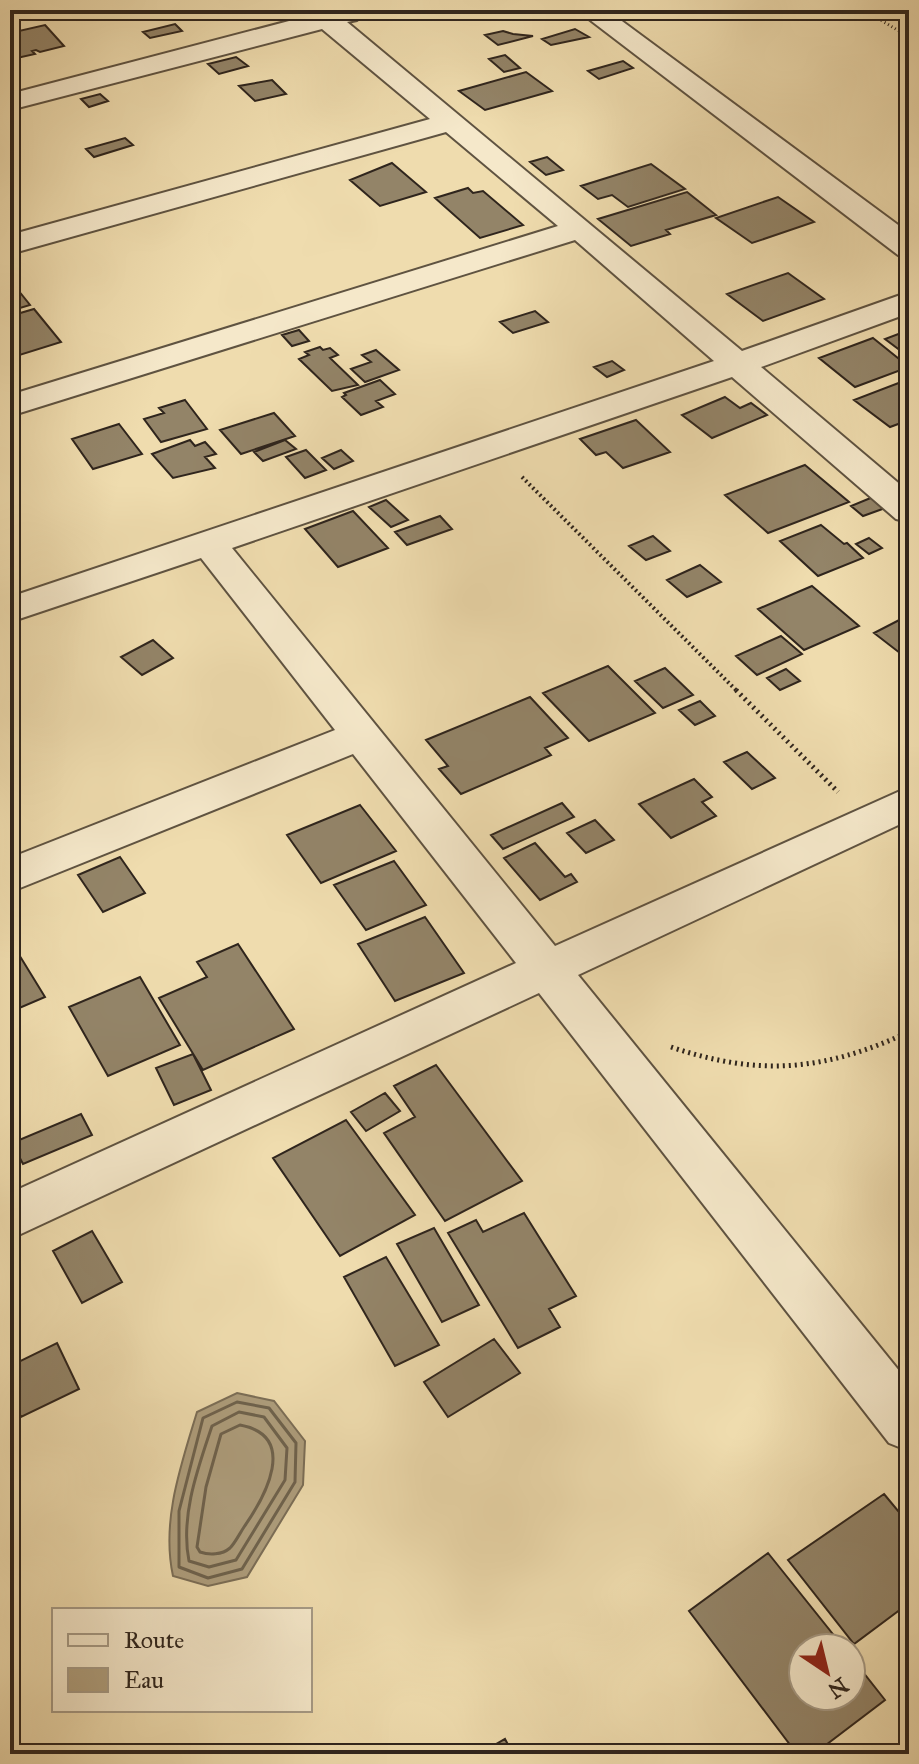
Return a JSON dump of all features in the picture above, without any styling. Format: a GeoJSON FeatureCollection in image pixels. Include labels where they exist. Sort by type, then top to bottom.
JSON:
{"type":"FeatureCollection","features":[{"type":"Feature","properties":{"kind":"street"},"geometry":{"type":"LineString","coordinates":[[10,102],[322,15],[364,10]]}},
{"type":"Feature","properties":{"kind":"street"},"geometry":{"type":"LineString","coordinates":[[590,10],[909,248]]}},
{"type":"Feature","properties":{"kind":"street"},"geometry":{"type":"LineString","coordinates":[[322,15],[580,229],[909,511]]}},
{"type":"Feature","properties":{"kind":"street"},"geometry":{"type":"LineString","coordinates":[[10,245],[450,122]]}},
{"type":"Feature","properties":{"kind":"street"},"geometry":{"type":"LineString","coordinates":[[10,406],[580,229]]}},
{"type":"Feature","properties":{"kind":"street"},"geometry":{"type":"LineString","coordinates":[[10,610],[490,445],[737,364],[909,302]]}},
{"type":"Feature","properties":{"kind":"street"},"geometry":{"type":"LineString","coordinates":[[208,542],[909,1425]]}},
{"type":"Feature","properties":{"kind":"street"},"geometry":{"type":"LineString","coordinates":[[10,876],[361,735]]}},
{"type":"Feature","properties":{"kind":"street"},"geometry":{"type":"LineString","coordinates":[[10,1217],[909,802]]}},
{"type":"Feature","properties":{"kind":"path"},"geometry":{"type":"LineString","coordinates":[[864,10],[909,37]]}},
{"type":"Feature","properties":{"kind":"path"},"geometry":{"type":"LineString","coordinates":[[490,445],[867,821]]}},
{"type":"Feature","properties":{"kind":"path"},"geometry":{"type":"LineString","coordinates":[[665,1045],[695,1056],[741,1066],[785,1069],[870,1052],[909,1032]]}},
{"type":"Feature","properties":{"kind":"water"},"geometry":{"type":"Polygon","coordinates":[[[237,1393],[274,1401],[305,1441],[303,1485],[247,1577],[208,1586],[173,1576],[169,1535],[174,1493],[197,1412],[237,1393]]]}},
{"type":"Feature","properties":{"kind":"building"},"geometry":{"type":"Polygon","coordinates":[[[175,24],[182,31],[150,38],[143,32],[175,24]]]}},
{"type":"Feature","properties":{"kind":"building"},"geometry":{"type":"Polygon","coordinates":[[[45,25],[64,46],[32,51],[35,54],[17,58],[10,56],[10,33],[45,25]]]}},
{"type":"Feature","properties":{"kind":"building"},"geometry":{"type":"Polygon","coordinates":[[[575,29],[589,37],[551,45],[542,39],[575,29]]]}},
{"type":"Feature","properties":{"kind":"building"},"geometry":{"type":"Polygon","coordinates":[[[503,31],[533,36],[498,45],[485,35],[503,31]]]}},
{"type":"Feature","properties":{"kind":"building"},"geometry":{"type":"Polygon","coordinates":[[[505,55],[520,68],[504,72],[489,59],[505,55]]]}},
{"type":"Feature","properties":{"kind":"building"},"geometry":{"type":"Polygon","coordinates":[[[236,57],[248,66],[219,74],[208,64],[236,57]]]}},
{"type":"Feature","properties":{"kind":"building"},"geometry":{"type":"Polygon","coordinates":[[[623,61],[633,68],[599,79],[588,71],[623,61]]]}},
{"type":"Feature","properties":{"kind":"building"},"geometry":{"type":"Polygon","coordinates":[[[526,72],[552,91],[485,110],[459,91],[526,72]]]}},
{"type":"Feature","properties":{"kind":"building"},"geometry":{"type":"Polygon","coordinates":[[[272,80],[286,94],[255,101],[239,86],[272,80]]]}},
{"type":"Feature","properties":{"kind":"building"},"geometry":{"type":"Polygon","coordinates":[[[100,94],[108,101],[89,107],[81,99],[100,94]]]}},
{"type":"Feature","properties":{"kind":"building"},"geometry":{"type":"Polygon","coordinates":[[[125,138],[133,145],[94,157],[86,149],[125,138]]]}},
{"type":"Feature","properties":{"kind":"building"},"geometry":{"type":"Polygon","coordinates":[[[547,157],[563,170],[546,175],[530,162],[547,157]]]}},
{"type":"Feature","properties":{"kind":"building"},"geometry":{"type":"Polygon","coordinates":[[[392,163],[426,192],[380,206],[350,180],[392,163]]]}},
{"type":"Feature","properties":{"kind":"building"},"geometry":{"type":"Polygon","coordinates":[[[651,164],[685,189],[628,207],[612,195],[598,199],[581,186],[651,164]]]}},
{"type":"Feature","properties":{"kind":"building"},"geometry":{"type":"Polygon","coordinates":[[[468,188],[473,193],[483,191],[523,225],[480,238],[435,198],[468,188]]]}},
{"type":"Feature","properties":{"kind":"building"},"geometry":{"type":"Polygon","coordinates":[[[687,192],[716,215],[666,230],[670,234],[631,246],[598,219],[687,192]]]}},
{"type":"Feature","properties":{"kind":"building"},"geometry":{"type":"Polygon","coordinates":[[[778,197],[814,222],[752,243],[716,218],[778,197]]]}},
{"type":"Feature","properties":{"kind":"building"},"geometry":{"type":"Polygon","coordinates":[[[788,273],[824,299],[763,321],[727,294],[788,273]]]}},
{"type":"Feature","properties":{"kind":"building"},"geometry":{"type":"Polygon","coordinates":[[[10,280],[30,305],[10,311],[10,280]]]}},
{"type":"Feature","properties":{"kind":"building"},"geometry":{"type":"Polygon","coordinates":[[[34,309],[61,342],[10,358],[10,316],[34,309]]]}},
{"type":"Feature","properties":{"kind":"building"},"geometry":{"type":"Polygon","coordinates":[[[535,311],[548,322],[513,333],[500,322],[535,311]]]}},
{"type":"Feature","properties":{"kind":"building"},"geometry":{"type":"Polygon","coordinates":[[[299,330],[309,341],[292,346],[282,335],[299,330]]]}},
{"type":"Feature","properties":{"kind":"building"},"geometry":{"type":"Polygon","coordinates":[[[909,330],[909,357],[885,339],[909,330]]]}},
{"type":"Feature","properties":{"kind":"building"},"geometry":{"type":"Polygon","coordinates":[[[873,338],[909,367],[855,387],[819,358],[873,338]]]}},
{"type":"Feature","properties":{"kind":"building"},"geometry":{"type":"Polygon","coordinates":[[[320,347],[323,350],[330,348],[338,355],[330,358],[358,385],[332,391],[299,359],[309,355],[305,352],[320,347]]]}},
{"type":"Feature","properties":{"kind":"building"},"geometry":{"type":"Polygon","coordinates":[[[376,350],[399,370],[365,382],[351,369],[371,362],[362,355],[376,350]]]}},
{"type":"Feature","properties":{"kind":"building"},"geometry":{"type":"Polygon","coordinates":[[[612,361],[624,370],[607,377],[594,367],[612,361]]]}},
{"type":"Feature","properties":{"kind":"building"},"geometry":{"type":"Polygon","coordinates":[[[909,379],[909,420],[890,427],[854,400],[909,379]]]}},
{"type":"Feature","properties":{"kind":"building"},"geometry":{"type":"Polygon","coordinates":[[[380,380],[395,394],[376,401],[383,407],[361,415],[342,397],[346,395],[344,393],[380,380]]]}},
{"type":"Feature","properties":{"kind":"building"},"geometry":{"type":"Polygon","coordinates":[[[725,397],[740,408],[751,403],[767,415],[712,438],[682,415],[725,397]]]}},
{"type":"Feature","properties":{"kind":"building"},"geometry":{"type":"Polygon","coordinates":[[[185,400],[207,429],[161,442],[144,419],[164,413],[159,408],[185,400]]]}},
{"type":"Feature","properties":{"kind":"building"},"geometry":{"type":"Polygon","coordinates":[[[274,413],[295,436],[241,454],[220,430],[274,413]]]}},
{"type":"Feature","properties":{"kind":"building"},"geometry":{"type":"Polygon","coordinates":[[[636,420],[670,452],[623,468],[606,452],[596,455],[580,439],[636,420]]]}},
{"type":"Feature","properties":{"kind":"building"},"geometry":{"type":"Polygon","coordinates":[[[119,424],[142,454],[93,469],[72,439],[119,424]]]}},
{"type":"Feature","properties":{"kind":"building"},"geometry":{"type":"Polygon","coordinates":[[[190,440],[195,446],[205,442],[216,454],[205,457],[215,468],[173,478],[152,454],[190,440]]]}},
{"type":"Feature","properties":{"kind":"building"},"geometry":{"type":"Polygon","coordinates":[[[285,440],[296,449],[263,461],[254,452],[285,440]]]}},
{"type":"Feature","properties":{"kind":"building"},"geometry":{"type":"Polygon","coordinates":[[[306,450],[326,470],[305,478],[286,457],[306,450]]]}},
{"type":"Feature","properties":{"kind":"building"},"geometry":{"type":"Polygon","coordinates":[[[341,450],[353,461],[334,469],[322,458],[341,450]]]}},
{"type":"Feature","properties":{"kind":"building"},"geometry":{"type":"Polygon","coordinates":[[[805,465],[849,502],[768,533],[725,495],[805,465]]]}},
{"type":"Feature","properties":{"kind":"building"},"geometry":{"type":"Polygon","coordinates":[[[873,497],[885,508],[863,516],[851,506],[873,497]]]}},
{"type":"Feature","properties":{"kind":"building"},"geometry":{"type":"Polygon","coordinates":[[[386,500],[408,520],[391,527],[369,507],[386,500]]]}},
{"type":"Feature","properties":{"kind":"building"},"geometry":{"type":"Polygon","coordinates":[[[353,511],[388,548],[338,567],[305,529],[353,511]]]}},
{"type":"Feature","properties":{"kind":"building"},"geometry":{"type":"Polygon","coordinates":[[[440,516],[452,529],[407,545],[395,532],[440,516]]]}},
{"type":"Feature","properties":{"kind":"building"},"geometry":{"type":"Polygon","coordinates":[[[821,525],[863,558],[818,576],[780,541],[821,525]]]}},
{"type":"Feature","properties":{"kind":"building"},"geometry":{"type":"Polygon","coordinates":[[[653,536],[670,551],[646,560],[629,546],[653,536]]]}},
{"type":"Feature","properties":{"kind":"building"},"geometry":{"type":"Polygon","coordinates":[[[869,538],[882,548],[869,554],[856,544],[869,538]]]}},
{"type":"Feature","properties":{"kind":"building"},"geometry":{"type":"Polygon","coordinates":[[[700,565],[721,582],[687,597],[667,580],[700,565]]]}},
{"type":"Feature","properties":{"kind":"building"},"geometry":{"type":"Polygon","coordinates":[[[812,586],[859,626],[804,650],[758,609],[812,586]]]}},
{"type":"Feature","properties":{"kind":"building"},"geometry":{"type":"Polygon","coordinates":[[[909,615],[909,660],[874,633],[909,615]]]}},
{"type":"Feature","properties":{"kind":"building"},"geometry":{"type":"Polygon","coordinates":[[[781,636],[802,654],[757,675],[736,656],[781,636]]]}},
{"type":"Feature","properties":{"kind":"building"},"geometry":{"type":"Polygon","coordinates":[[[153,640],[173,658],[142,675],[121,657],[153,640]]]}},
{"type":"Feature","properties":{"kind":"building"},"geometry":{"type":"Polygon","coordinates":[[[608,666],[655,713],[589,741],[543,693],[608,666]]]}},
{"type":"Feature","properties":{"kind":"building"},"geometry":{"type":"Polygon","coordinates":[[[665,668],[693,695],[663,708],[635,681],[665,668]]]}},
{"type":"Feature","properties":{"kind":"building"},"geometry":{"type":"Polygon","coordinates":[[[786,669],[800,681],[780,690],[767,678],[786,669]]]}},
{"type":"Feature","properties":{"kind":"building"},"geometry":{"type":"Polygon","coordinates":[[[530,697],[568,738],[545,748],[551,755],[461,794],[439,769],[448,766],[426,740],[530,697]]]}},
{"type":"Feature","properties":{"kind":"building"},"geometry":{"type":"Polygon","coordinates":[[[700,701],[715,716],[695,725],[679,710],[700,701]]]}},
{"type":"Feature","properties":{"kind":"building"},"geometry":{"type":"Polygon","coordinates":[[[747,752],[775,778],[752,789],[724,762],[747,752]]]}},
{"type":"Feature","properties":{"kind":"building"},"geometry":{"type":"Polygon","coordinates":[[[694,779],[712,797],[702,802],[716,816],[671,838],[639,804],[694,779]]]}},
{"type":"Feature","properties":{"kind":"building"},"geometry":{"type":"Polygon","coordinates":[[[562,803],[574,817],[503,849],[491,835],[562,803]]]}},
{"type":"Feature","properties":{"kind":"building"},"geometry":{"type":"Polygon","coordinates":[[[360,805],[396,851],[321,883],[287,835],[360,805]]]}},
{"type":"Feature","properties":{"kind":"building"},"geometry":{"type":"Polygon","coordinates":[[[595,820],[614,840],[586,853],[567,833],[595,820]]]}},
{"type":"Feature","properties":{"kind":"building"},"geometry":{"type":"Polygon","coordinates":[[[535,843],[565,877],[571,874],[577,882],[540,900],[504,858],[535,843]]]}},
{"type":"Feature","properties":{"kind":"building"},"geometry":{"type":"Polygon","coordinates":[[[120,857],[145,893],[103,912],[78,875],[120,857]]]}},
{"type":"Feature","properties":{"kind":"building"},"geometry":{"type":"Polygon","coordinates":[[[394,861],[426,905],[366,930],[334,885],[394,861]]]}},
{"type":"Feature","properties":{"kind":"building"},"geometry":{"type":"Polygon","coordinates":[[[425,917],[464,973],[395,1001],[358,944],[425,917]]]}},
{"type":"Feature","properties":{"kind":"building"},"geometry":{"type":"Polygon","coordinates":[[[10,940],[45,997],[10,1012],[10,940]]]}},
{"type":"Feature","properties":{"kind":"building"},"geometry":{"type":"Polygon","coordinates":[[[238,944],[294,1029],[203,1070],[159,998],[207,977],[197,962],[238,944]]]}},
{"type":"Feature","properties":{"kind":"building"},"geometry":{"type":"Polygon","coordinates":[[[140,977],[180,1045],[108,1076],[69,1007],[140,977]]]}},
{"type":"Feature","properties":{"kind":"building"},"geometry":{"type":"Polygon","coordinates":[[[193,1054],[211,1090],[174,1105],[156,1068],[193,1054]]]}},
{"type":"Feature","properties":{"kind":"building"},"geometry":{"type":"Polygon","coordinates":[[[436,1065],[522,1181],[445,1221],[384,1133],[415,1117],[394,1086],[436,1065]]]}},
{"type":"Feature","properties":{"kind":"building"},"geometry":{"type":"Polygon","coordinates":[[[385,1093],[400,1111],[366,1131],[351,1112],[385,1093]]]}},
{"type":"Feature","properties":{"kind":"building"},"geometry":{"type":"Polygon","coordinates":[[[81,1114],[92,1135],[23,1164],[12,1143],[81,1114]]]}},
{"type":"Feature","properties":{"kind":"building"},"geometry":{"type":"Polygon","coordinates":[[[346,1120],[415,1215],[340,1256],[273,1158],[346,1120]]]}},
{"type":"Feature","properties":{"kind":"building"},"geometry":{"type":"Polygon","coordinates":[[[524,1213],[576,1296],[549,1309],[560,1327],[518,1348],[448,1233],[476,1220],[483,1232],[524,1213]]]}},
{"type":"Feature","properties":{"kind":"building"},"geometry":{"type":"Polygon","coordinates":[[[434,1228],[479,1305],[442,1322],[397,1244],[434,1228]]]}},
{"type":"Feature","properties":{"kind":"building"},"geometry":{"type":"Polygon","coordinates":[[[92,1231],[122,1282],[82,1303],[53,1251],[92,1231]]]}},
{"type":"Feature","properties":{"kind":"building"},"geometry":{"type":"Polygon","coordinates":[[[386,1257],[439,1345],[395,1366],[344,1277],[386,1257]]]}},
{"type":"Feature","properties":{"kind":"building"},"geometry":{"type":"Polygon","coordinates":[[[494,1339],[520,1373],[448,1417],[424,1382],[494,1339]]]}},
{"type":"Feature","properties":{"kind":"building"},"geometry":{"type":"Polygon","coordinates":[[[57,1343],[79,1389],[21,1417],[10,1393],[10,1366],[57,1343]]]}},
{"type":"Feature","properties":{"kind":"building"},"geometry":{"type":"Polygon","coordinates":[[[884,1494],[909,1524],[909,1603],[867,1634],[845,1632],[788,1560],[884,1494]]]}},
{"type":"Feature","properties":{"kind":"building"},"geometry":{"type":"Polygon","coordinates":[[[768,1553],[831,1632],[787,1632],[787,1712],[867,1712],[867,1677],[885,1700],[814,1754],[797,1754],[689,1611],[768,1553]]]}},
{"type":"Feature","properties":{"kind":"building"},"geometry":{"type":"Polygon","coordinates":[[[505,1739],[513,1754],[479,1754],[505,1739]]]}}]}
